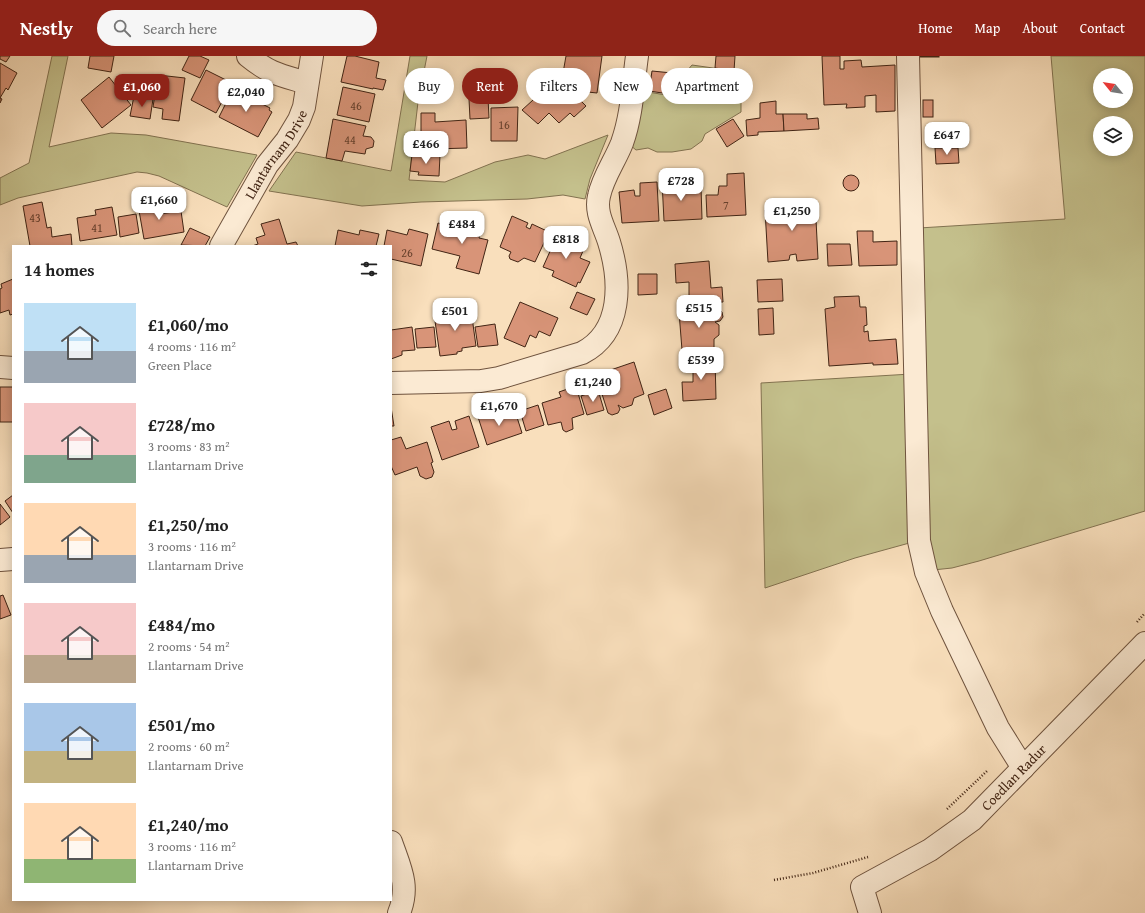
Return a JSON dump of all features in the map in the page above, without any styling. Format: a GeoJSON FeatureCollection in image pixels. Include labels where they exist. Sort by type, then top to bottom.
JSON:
{"type":"FeatureCollection","features":[{"type":"Feature","properties":{"kind":"street"},"geometry":{"type":"LineString","coordinates":[[248,56],[263,69],[307,83]]}},
{"type":"Feature","properties":{"kind":"street","name":"Llantarnam Drive"},"geometry":{"type":"LineString","coordinates":[[222,245],[263,171],[288,140],[299,120],[304,107],[312,56]]}},
{"type":"Feature","properties":{"kind":"street"},"geometry":{"type":"LineString","coordinates":[[392,383],[475,381],[499,378],[582,353],[594,347],[601,340],[610,324],[615,307],[616,288],[615,264],[598,209],[599,196],[622,143],[628,124],[637,56]]}},
{"type":"Feature","properties":{"kind":"street"},"geometry":{"type":"LineString","coordinates":[[908,56],[919,541],[926,572],[942,611],[998,728],[1023,768]]}},
{"type":"Feature","properties":{"kind":"street"},"geometry":{"type":"LineString","coordinates":[[0,367],[12,368]]}},
{"type":"Feature","properties":{"kind":"street"},"geometry":{"type":"LineString","coordinates":[[0,560],[12,559]]}},
{"type":"Feature","properties":{"kind":"street","name":"Coedlan Radur"},"geometry":{"type":"LineString","coordinates":[[870,913],[862,887],[930,850],[972,820],[1141,642]]}},
{"type":"Feature","properties":{"kind":"street"},"geometry":{"type":"LineString","coordinates":[[392,845],[404,882],[404,900],[398,913]]}},
{"type":"Feature","properties":{"kind":"path"},"geometry":{"type":"LineString","coordinates":[[1141,642],[1145,613]]}},
{"type":"Feature","properties":{"kind":"path"},"geometry":{"type":"LineString","coordinates":[[944,813],[1011,748]]}},
{"type":"Feature","properties":{"kind":"path"},"geometry":{"type":"LineString","coordinates":[[774,880],[813,873],[870,857]]}},
{"type":"Feature","properties":{"kind":"shaded area"},"geometry":{"type":"Polygon","coordinates":[[[52,56],[68,56],[49,147],[111,133],[146,135],[257,155],[227,207],[159,176],[137,172],[18,198],[0,205],[0,178],[29,163],[52,56]]]}},
{"type":"Feature","properties":{"kind":"shaded area"},"geometry":{"type":"Polygon","coordinates":[[[410,56],[427,56],[425,68],[408,68],[410,56]]]}},
{"type":"Feature","properties":{"kind":"shaded area"},"geometry":{"type":"Polygon","coordinates":[[[1051,56],[1145,56],[1145,511],[979,561],[952,568],[933,570],[925,539],[919,228],[1065,219],[1051,56]]]}},
{"type":"Feature","properties":{"kind":"shaded area"},"geometry":{"type":"Polygon","coordinates":[[[692,65],[713,68],[689,68],[692,65]]]}},
{"type":"Feature","properties":{"kind":"shaded area"},"geometry":{"type":"Polygon","coordinates":[[[404,92],[404,104],[418,104],[409,180],[445,182],[495,162],[528,155],[545,159],[608,135],[590,179],[585,199],[563,195],[527,199],[421,202],[362,206],[269,191],[296,152],[391,171],[404,92]]]}},
{"type":"Feature","properties":{"kind":"shaded area"},"geometry":{"type":"Polygon","coordinates":[[[653,93],[661,94],[661,104],[741,104],[741,112],[705,134],[702,141],[691,149],[672,152],[657,152],[648,148],[636,150],[630,145],[637,104],[653,104],[653,93]]]}},
{"type":"Feature","properties":{"kind":"shaded area"},"geometry":{"type":"Polygon","coordinates":[[[911,374],[913,542],[855,558],[765,588],[761,383],[911,374]]]}},
{"type":"Feature","properties":{"kind":"building"},"geometry":{"type":"Polygon","coordinates":[[[0,56],[10,56],[6,62],[0,59],[0,56]]]}},
{"type":"Feature","properties":{"kind":"building"},"geometry":{"type":"Polygon","coordinates":[[[90,56],[114,56],[111,72],[88,68],[90,56]]]}},
{"type":"Feature","properties":{"kind":"building"},"geometry":{"type":"Polygon","coordinates":[[[189,56],[200,56],[209,60],[200,78],[182,70],[189,56]]]}},
{"type":"Feature","properties":{"kind":"building"},"geometry":{"type":"Polygon","coordinates":[[[347,56],[355,56],[379,62],[376,78],[386,80],[383,90],[341,82],[347,56]]]}},
{"type":"Feature","properties":{"kind":"building"},"geometry":{"type":"Polygon","coordinates":[[[566,56],[602,56],[600,68],[599,68],[597,93],[591,92],[591,68],[564,68],[566,56]]]}},
{"type":"Feature","properties":{"kind":"building"},"geometry":{"type":"Polygon","coordinates":[[[716,56],[735,56],[734,68],[715,68],[716,56]]]}},
{"type":"Feature","properties":{"kind":"building"},"geometry":{"type":"Polygon","coordinates":[[[822,56],[840,56],[840,69],[844,69],[844,61],[861,60],[862,67],[895,65],[895,111],[876,112],[876,95],[865,96],[865,107],[846,108],[847,104],[824,105],[822,56]]]}},
{"type":"Feature","properties":{"kind":"building"},"geometry":{"type":"Polygon","coordinates":[[[939,56],[939,57],[920,57],[939,56]]]}},
{"type":"Feature","properties":{"kind":"building"},"geometry":{"type":"Polygon","coordinates":[[[0,63],[17,73],[8,90],[6,88],[0,98],[0,63]]]}},
{"type":"Feature","properties":{"kind":"building"},"geometry":{"type":"Polygon","coordinates":[[[206,70],[232,83],[216,113],[191,100],[206,70]]]}},
{"type":"Feature","properties":{"kind":"building"},"geometry":{"type":"Polygon","coordinates":[[[653,71],[661,72],[661,93],[653,92],[653,71]]]}},
{"type":"Feature","properties":{"kind":"building"},"geometry":{"type":"Polygon","coordinates":[[[158,75],[185,78],[179,121],[162,119],[163,109],[153,107],[158,75]]]}},
{"type":"Feature","properties":{"kind":"building"},"geometry":{"type":"Polygon","coordinates":[[[109,77],[131,105],[102,128],[81,100],[109,77]]]}},
{"type":"Feature","properties":{"kind":"building"},"geometry":{"type":"Polygon","coordinates":[[[343,87],[375,94],[369,122],[337,115],[343,87]]]}},
{"type":"Feature","properties":{"kind":"building"},"geometry":{"type":"Polygon","coordinates":[[[233,89],[270,108],[269,110],[272,112],[258,137],[219,117],[233,89]]]}},
{"type":"Feature","properties":{"kind":"building"},"geometry":{"type":"Polygon","coordinates":[[[134,96],[153,99],[150,119],[130,116],[134,96]]]}},
{"type":"Feature","properties":{"kind":"building"},"geometry":{"type":"Polygon","coordinates":[[[923,100],[933,100],[933,117],[923,117],[923,100]]]}},
{"type":"Feature","properties":{"kind":"building"},"geometry":{"type":"Polygon","coordinates":[[[776,101],[776,114],[783,114],[784,131],[758,132],[758,135],[747,136],[746,120],[760,118],[760,103],[776,101]]]}},
{"type":"Feature","properties":{"kind":"building"},"geometry":{"type":"Polygon","coordinates":[[[469,104],[488,104],[489,118],[470,119],[469,104]]]}},
{"type":"Feature","properties":{"kind":"building"},"geometry":{"type":"Polygon","coordinates":[[[529,104],[584,104],[586,106],[574,117],[570,113],[559,123],[549,113],[538,124],[522,110],[529,104]]]}},
{"type":"Feature","properties":{"kind":"building"},"geometry":{"type":"Polygon","coordinates":[[[518,107],[517,141],[491,141],[491,108],[518,107]]]}},
{"type":"Feature","properties":{"kind":"building"},"geometry":{"type":"Polygon","coordinates":[[[421,113],[435,113],[435,122],[466,120],[467,148],[433,149],[433,147],[421,147],[421,113]]]}},
{"type":"Feature","properties":{"kind":"building"},"geometry":{"type":"Polygon","coordinates":[[[783,114],[807,114],[807,119],[818,118],[819,129],[784,131],[783,114]]]}},
{"type":"Feature","properties":{"kind":"building"},"geometry":{"type":"Polygon","coordinates":[[[333,119],[366,126],[363,136],[371,137],[374,141],[373,147],[366,149],[365,154],[345,151],[342,161],[326,158],[333,119]]]}},
{"type":"Feature","properties":{"kind":"building"},"geometry":{"type":"Polygon","coordinates":[[[733,119],[744,136],[727,147],[716,129],[733,119]]]}},
{"type":"Feature","properties":{"kind":"building"},"geometry":{"type":"Polygon","coordinates":[[[935,148],[958,148],[959,163],[936,164],[935,148]]]}},
{"type":"Feature","properties":{"kind":"building"},"geometry":{"type":"Polygon","coordinates":[[[412,155],[440,155],[439,176],[418,175],[419,172],[410,171],[412,155]]]}},
{"type":"Feature","properties":{"kind":"building"},"geometry":{"type":"Polygon","coordinates":[[[744,173],[746,215],[707,217],[706,195],[718,195],[719,186],[727,186],[727,174],[744,173]]]}},
{"type":"Feature","properties":{"kind":"building"},"geometry":{"type":"Polygon","coordinates":[[[851,175],[857,177],[859,183],[857,189],[851,191],[845,189],[843,183],[845,177],[851,175]]]}},
{"type":"Feature","properties":{"kind":"building"},"geometry":{"type":"Polygon","coordinates":[[[680,180],[681,194],[686,193],[686,187],[701,187],[702,219],[664,221],[662,181],[680,180]]]}},
{"type":"Feature","properties":{"kind":"building"},"geometry":{"type":"Polygon","coordinates":[[[657,182],[659,221],[622,223],[619,192],[634,190],[635,196],[640,196],[640,183],[657,182]]]}},
{"type":"Feature","properties":{"kind":"building"},"geometry":{"type":"Polygon","coordinates":[[[815,200],[818,259],[797,261],[796,254],[790,255],[789,260],[768,262],[765,210],[794,207],[793,201],[815,200]]]}},
{"type":"Feature","properties":{"kind":"building"},"geometry":{"type":"Polygon","coordinates":[[[157,201],[159,214],[181,211],[184,232],[144,239],[138,205],[157,201]]]}},
{"type":"Feature","properties":{"kind":"building"},"geometry":{"type":"Polygon","coordinates":[[[42,202],[47,228],[51,227],[52,237],[71,234],[72,245],[30,245],[23,206],[42,202]]]}},
{"type":"Feature","properties":{"kind":"building"},"geometry":{"type":"Polygon","coordinates":[[[112,207],[117,235],[80,241],[77,218],[96,215],[95,210],[112,207]]]}},
{"type":"Feature","properties":{"kind":"building"},"geometry":{"type":"Polygon","coordinates":[[[136,214],[139,233],[120,237],[118,217],[136,214]]]}},
{"type":"Feature","properties":{"kind":"building"},"geometry":{"type":"Polygon","coordinates":[[[512,216],[528,223],[526,227],[530,229],[532,224],[549,232],[535,262],[524,258],[518,262],[510,259],[509,256],[511,252],[500,247],[512,216]]]}},
{"type":"Feature","properties":{"kind":"building"},"geometry":{"type":"Polygon","coordinates":[[[279,219],[287,244],[296,242],[298,245],[255,245],[258,244],[256,238],[265,235],[261,224],[279,219]]]}},
{"type":"Feature","properties":{"kind":"building"},"geometry":{"type":"Polygon","coordinates":[[[438,223],[453,227],[453,230],[458,231],[460,223],[482,227],[479,238],[488,240],[479,274],[456,268],[460,256],[432,249],[438,223]]]}},
{"type":"Feature","properties":{"kind":"building"},"geometry":{"type":"Polygon","coordinates":[[[190,228],[210,237],[206,245],[181,245],[190,228]]]}},
{"type":"Feature","properties":{"kind":"building"},"geometry":{"type":"Polygon","coordinates":[[[409,229],[428,234],[421,266],[392,259],[392,245],[384,245],[387,230],[407,235],[409,229]]]}},
{"type":"Feature","properties":{"kind":"building"},"geometry":{"type":"Polygon","coordinates":[[[560,229],[577,236],[573,247],[583,251],[580,258],[590,262],[580,283],[578,282],[576,287],[552,276],[554,271],[543,267],[560,229]]]}},
{"type":"Feature","properties":{"kind":"building"},"geometry":{"type":"Polygon","coordinates":[[[338,230],[359,235],[360,230],[379,234],[376,245],[335,245],[338,230]]]}},
{"type":"Feature","properties":{"kind":"building"},"geometry":{"type":"Polygon","coordinates":[[[857,231],[873,231],[873,242],[897,241],[897,265],[859,266],[857,231]]]}},
{"type":"Feature","properties":{"kind":"building"},"geometry":{"type":"Polygon","coordinates":[[[827,244],[850,244],[852,265],[828,266],[827,244]]]}},
{"type":"Feature","properties":{"kind":"building"},"geometry":{"type":"Polygon","coordinates":[[[709,261],[711,288],[722,287],[723,302],[689,304],[689,282],[676,283],[675,264],[709,261]]]}},
{"type":"Feature","properties":{"kind":"building"},"geometry":{"type":"Polygon","coordinates":[[[638,274],[657,274],[657,294],[638,295],[638,274]]]}},
{"type":"Feature","properties":{"kind":"building"},"geometry":{"type":"Polygon","coordinates":[[[12,279],[12,314],[10,315],[9,310],[0,313],[1,284],[12,279]]]}},
{"type":"Feature","properties":{"kind":"building"},"geometry":{"type":"Polygon","coordinates":[[[782,279],[783,301],[758,302],[757,280],[782,279]]]}},
{"type":"Feature","properties":{"kind":"building"},"geometry":{"type":"Polygon","coordinates":[[[577,292],[595,299],[587,315],[570,308],[577,292]]]}},
{"type":"Feature","properties":{"kind":"building"},"geometry":{"type":"Polygon","coordinates":[[[859,296],[860,307],[866,307],[867,325],[864,326],[864,332],[868,331],[869,341],[896,339],[898,364],[873,365],[873,363],[829,366],[825,309],[835,307],[834,297],[859,296]]]}},
{"type":"Feature","properties":{"kind":"building"},"geometry":{"type":"Polygon","coordinates":[[[520,302],[558,318],[550,336],[539,331],[536,338],[530,335],[525,347],[504,338],[520,302]]]}},
{"type":"Feature","properties":{"kind":"building"},"geometry":{"type":"Polygon","coordinates":[[[773,308],[774,334],[759,335],[758,309],[773,308]]]}},
{"type":"Feature","properties":{"kind":"building"},"geometry":{"type":"Polygon","coordinates":[[[471,310],[476,346],[462,348],[462,351],[457,352],[457,354],[440,356],[434,314],[471,310]]]}},
{"type":"Feature","properties":{"kind":"building"},"geometry":{"type":"Polygon","coordinates":[[[720,310],[723,317],[720,321],[715,322],[719,325],[719,335],[714,339],[714,349],[682,350],[679,312],[720,310]]]}},
{"type":"Feature","properties":{"kind":"building"},"geometry":{"type":"Polygon","coordinates":[[[495,324],[498,345],[478,347],[475,327],[495,324]]]}},
{"type":"Feature","properties":{"kind":"building"},"geometry":{"type":"Polygon","coordinates":[[[412,327],[415,350],[402,351],[402,355],[392,359],[392,330],[412,327]]]}},
{"type":"Feature","properties":{"kind":"building"},"geometry":{"type":"Polygon","coordinates":[[[434,327],[436,347],[417,348],[415,329],[434,327]]]}},
{"type":"Feature","properties":{"kind":"building"},"geometry":{"type":"Polygon","coordinates":[[[715,358],[716,399],[683,401],[682,382],[693,382],[693,359],[715,358]]]}},
{"type":"Feature","properties":{"kind":"building"},"geometry":{"type":"Polygon","coordinates":[[[634,362],[644,394],[634,398],[632,405],[623,408],[618,405],[620,409],[618,413],[612,415],[608,413],[596,375],[634,362]]]}},
{"type":"Feature","properties":{"kind":"building"},"geometry":{"type":"Polygon","coordinates":[[[576,386],[584,414],[572,418],[573,429],[566,432],[563,430],[561,422],[548,425],[542,403],[561,397],[559,392],[576,386]]]}},
{"type":"Feature","properties":{"kind":"building"},"geometry":{"type":"Polygon","coordinates":[[[0,387],[12,387],[12,422],[0,422],[0,387]]]}},
{"type":"Feature","properties":{"kind":"building"},"geometry":{"type":"Polygon","coordinates":[[[666,389],[672,408],[654,415],[648,395],[666,389]]]}},
{"type":"Feature","properties":{"kind":"building"},"geometry":{"type":"Polygon","coordinates":[[[598,390],[604,410],[587,415],[581,396],[598,390]]]}},
{"type":"Feature","properties":{"kind":"building"},"geometry":{"type":"Polygon","coordinates":[[[538,405],[544,425],[526,431],[520,411],[538,405]]]}},
{"type":"Feature","properties":{"kind":"building"},"geometry":{"type":"Polygon","coordinates":[[[515,411],[522,433],[487,445],[478,417],[495,412],[497,417],[515,411]]]}},
{"type":"Feature","properties":{"kind":"building"},"geometry":{"type":"Polygon","coordinates":[[[392,413],[394,426],[392,426],[392,413]]]}},
{"type":"Feature","properties":{"kind":"building"},"geometry":{"type":"Polygon","coordinates":[[[469,416],[479,447],[442,460],[431,427],[449,421],[452,430],[457,429],[455,421],[469,416]]]}},
{"type":"Feature","properties":{"kind":"building"},"geometry":{"type":"Polygon","coordinates":[[[401,437],[406,449],[427,442],[433,462],[431,463],[434,472],[432,477],[426,479],[420,476],[417,467],[395,475],[392,468],[392,440],[401,437]]]}},
{"type":"Feature","properties":{"kind":"building"},"geometry":{"type":"Polygon","coordinates":[[[12,496],[12,512],[5,501],[12,496]]]}},
{"type":"Feature","properties":{"kind":"building"},"geometry":{"type":"Polygon","coordinates":[[[0,504],[10,517],[0,525],[0,504]]]}},
{"type":"Feature","properties":{"kind":"building"},"geometry":{"type":"Polygon","coordinates":[[[3,595],[11,615],[0,619],[0,596],[3,595]]]}}]}
